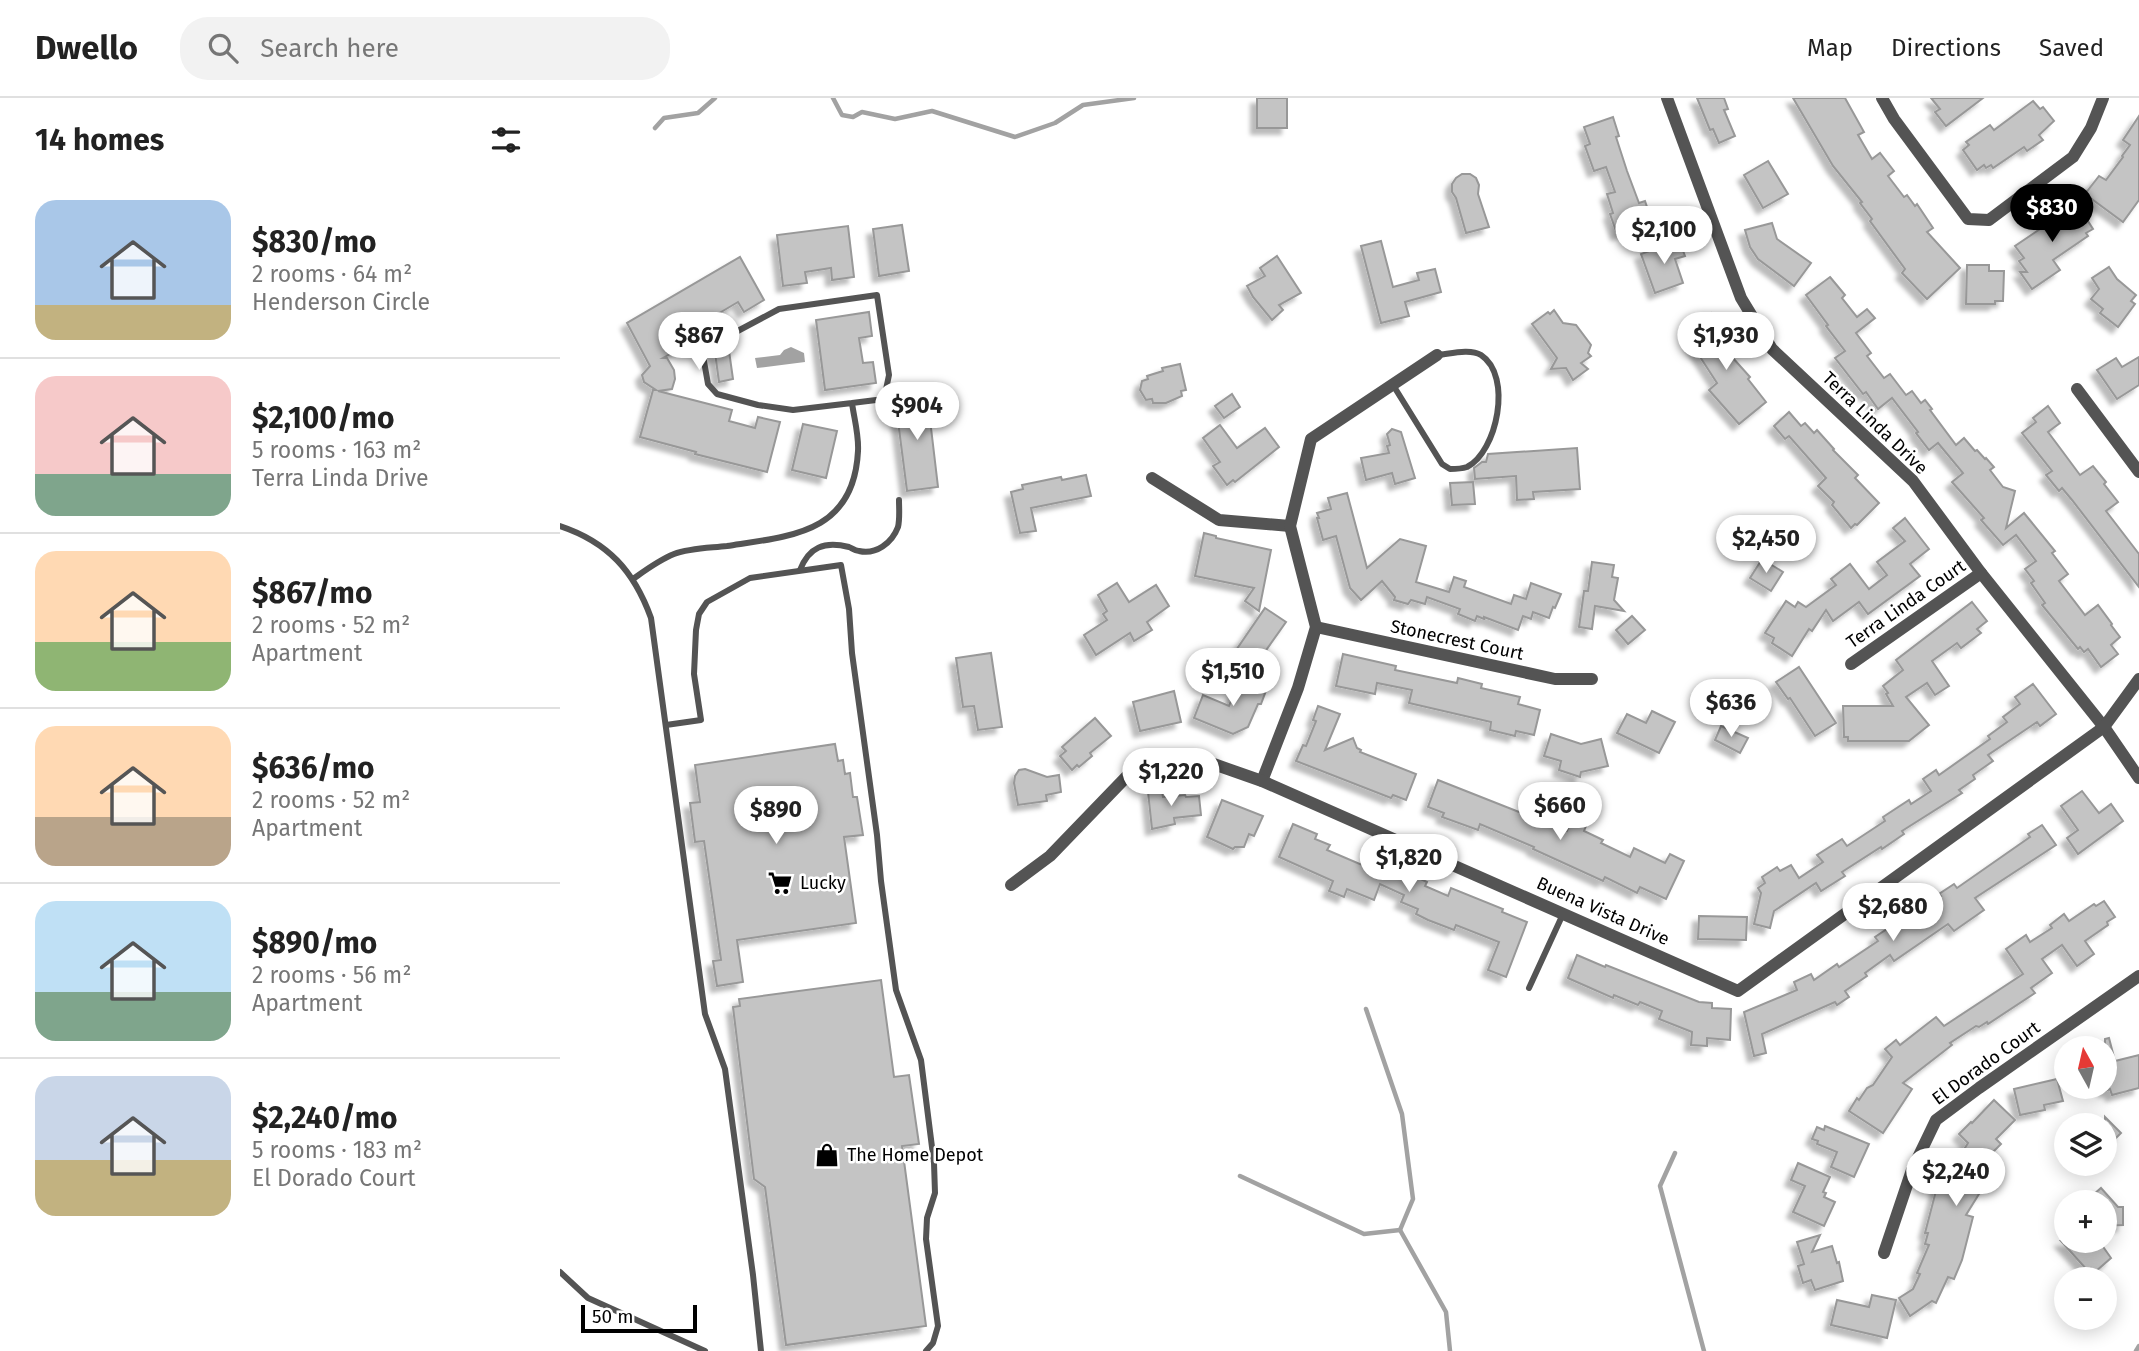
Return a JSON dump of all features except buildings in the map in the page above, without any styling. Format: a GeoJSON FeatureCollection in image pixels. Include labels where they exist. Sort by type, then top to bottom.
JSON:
{"type":"FeatureCollection","features":[{"type":"Feature","properties":{"kind":"street","name":"Terra Linda Drive"},"geometry":{"type":"LineString","coordinates":[[1667,98],[1741,298],[1772,349],[1913,481],[1981,573],[2104,727],[2139,778]]}},
{"type":"Feature","properties":{"kind":"street"},"geometry":{"type":"LineString","coordinates":[[1882,98],[1968,219],[1989,220],[2073,157],[2091,128],[2103,98]]}},
{"type":"Feature","properties":{"kind":"street"},"geometry":{"type":"LineString","coordinates":[[1262,781],[1298,688],[1315,627],[1290,526],[1311,439],[1437,355]]}},
{"type":"Feature","properties":{"kind":"street"},"geometry":{"type":"LineString","coordinates":[[2077,388],[2139,472]]}},
{"type":"Feature","properties":{"kind":"street"},"geometry":{"type":"LineString","coordinates":[[1152,478],[1219,520],[1290,526]]}},
{"type":"Feature","properties":{"kind":"street","name":"Terra Linda Court"},"geometry":{"type":"LineString","coordinates":[[1852,664],[1981,573]]}},
{"type":"Feature","properties":{"kind":"street","name":"Stonecrest Court"},"geometry":{"type":"LineString","coordinates":[[1315,627],[1555,679],[1592,679]]}},
{"type":"Feature","properties":{"kind":"street","name":"Buena Vista Drive"},"geometry":{"type":"LineString","coordinates":[[1011,885],[1050,856],[1132,771],[1167,761],[1208,762],[1262,781],[1738,991],[2104,727],[2139,679]]}},
{"type":"Feature","properties":{"kind":"street","name":"El Dorado Court"},"geometry":{"type":"LineString","coordinates":[[1884,1253],[1912,1170],[1936,1120],[2139,976]]}},
{"type":"Feature","properties":{"kind":"lane"},"geometry":{"type":"LineString","coordinates":[[877,295],[889,375],[884,399],[852,403],[793,410],[758,405],[718,394],[708,384],[702,350],[779,309],[877,295]]}},
{"type":"Feature","properties":{"kind":"lane"},"geometry":{"type":"LineString","coordinates":[[1393,385],[1442,464],[1450,469],[1468,466],[1479,457],[1490,437],[1499,398],[1497,378],[1492,367],[1480,354],[1471,352],[1437,355]]}},
{"type":"Feature","properties":{"kind":"lane"},"geometry":{"type":"LineString","coordinates":[[633,579],[660,560],[678,553],[788,537],[811,529],[833,514],[851,488],[858,450],[852,403]]}},
{"type":"Feature","properties":{"kind":"lane"},"geometry":{"type":"LineString","coordinates":[[800,570],[811,551],[822,546],[849,547],[861,552],[878,550],[890,542],[899,526],[899,499]]}},
{"type":"Feature","properties":{"kind":"lane"},"geometry":{"type":"LineString","coordinates":[[560,526],[577,531],[624,566],[642,594],[651,618],[705,1014],[725,1069],[761,1351]]}},
{"type":"Feature","properties":{"kind":"lane"},"geometry":{"type":"LineString","coordinates":[[666,725],[701,720],[694,674],[696,630],[699,614],[707,602],[750,578],[841,565],[849,609],[852,653],[896,990],[921,1060],[934,1163],[935,1193],[927,1218],[926,1239],[938,1326],[933,1343],[926,1351]]}},
{"type":"Feature","properties":{"kind":"lane"},"geometry":{"type":"LineString","coordinates":[[1529,988],[1564,913]]}},
{"type":"Feature","properties":{"kind":"lane"},"geometry":{"type":"LineString","coordinates":[[560,1272],[588,1298],[705,1351]]}},
{"type":"Feature","properties":{"kind":"shaded area"},"geometry":{"type":"Polygon","coordinates":[[[791,347],[804,353],[805,362],[757,368],[755,358],[780,355],[791,347]]]}},
{"type":"Feature","properties":{"kind":"waterway"},"geometry":{"type":"LineString","coordinates":[[655,128],[664,118],[698,113],[715,98]]}},
{"type":"Feature","properties":{"kind":"waterway"},"geometry":{"type":"LineString","coordinates":[[833,98],[842,115],[853,117],[862,112],[895,119],[932,111],[1015,137],[1055,123],[1083,105],[1134,98]]}},
{"type":"Feature","properties":{"kind":"waterway"},"geometry":{"type":"LineString","coordinates":[[1366,1009],[1402,1114],[1413,1199],[1400,1230]]}},
{"type":"Feature","properties":{"kind":"waterway"},"geometry":{"type":"LineString","coordinates":[[1675,1153],[1660,1186],[1704,1351]]}},
{"type":"Feature","properties":{"kind":"waterway"},"geometry":{"type":"LineString","coordinates":[[1240,1176],[1364,1234],[1400,1230],[1446,1312],[1450,1351]]}},
{"type":"Feature","properties":{"kind":"waterway"},"geometry":{"type":"LineString","coordinates":[[2136,1351],[2139,1346]]}},
{"type":"Feature","properties":{"kind":"place","name":"Lucky"},"geometry":{"type":"Point","coordinates":[780,883]}},
{"type":"Feature","properties":{"kind":"place","name":"The Home Depot"},"geometry":{"type":"Point","coordinates":[827,1155]}}]}
